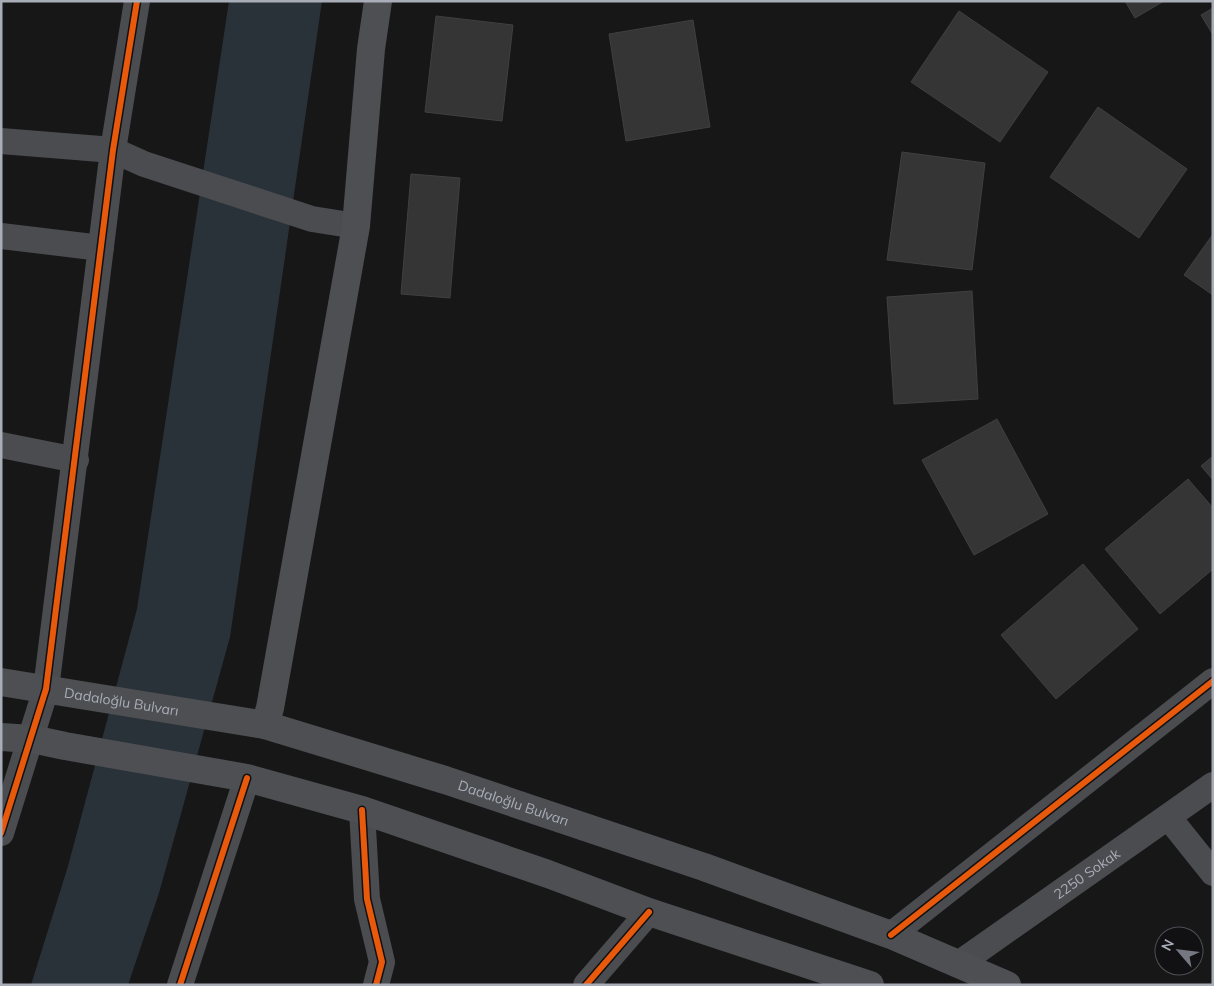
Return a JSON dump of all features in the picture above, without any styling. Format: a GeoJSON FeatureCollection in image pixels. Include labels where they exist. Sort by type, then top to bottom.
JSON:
{"type":"FeatureCollection","features":[{"type":"Feature","properties":{"kind":"main road"},"geometry":{"type":"LineString","coordinates":[[266,725],[356,226],[371,50],[378,1]]}},
{"type":"Feature","properties":{"kind":"main road","name":"Dadaloğlu Bulvarı"},"geometry":{"type":"LineString","coordinates":[[1,682],[266,725],[445,780],[714,870],[891,935],[960,963],[1007,985]]}},
{"type":"Feature","properties":{"kind":"main road"},"geometry":{"type":"LineString","coordinates":[[1,737],[32,738],[65,746],[247,778],[362,810],[548,874],[828,979],[870,985]]}},
{"type":"Feature","properties":{"kind":"street"},"geometry":{"type":"LineString","coordinates":[[1,833],[46,689],[76,460],[113,150],[138,1]]}},
{"type":"Feature","properties":{"kind":"street"},"geometry":{"type":"LineString","coordinates":[[1,141],[113,150],[144,164],[312,219],[356,226]]}},
{"type":"Feature","properties":{"kind":"street"},"geometry":{"type":"LineString","coordinates":[[1,236],[101,248]]}},
{"type":"Feature","properties":{"kind":"street"},"geometry":{"type":"LineString","coordinates":[[1,445],[76,460]]}},
{"type":"Feature","properties":{"kind":"street"},"geometry":{"type":"LineString","coordinates":[[891,935],[1213,681]]}},
{"type":"Feature","properties":{"kind":"street"},"geometry":{"type":"LineString","coordinates":[[180,985],[247,778]]}},
{"type":"Feature","properties":{"kind":"street","name":"2250 Sokak"},"geometry":{"type":"LineString","coordinates":[[960,963],[1169,818],[1213,785]]}},
{"type":"Feature","properties":{"kind":"street"},"geometry":{"type":"LineString","coordinates":[[362,810],[367,899],[382,962],[376,985]]}},
{"type":"Feature","properties":{"kind":"street"},"geometry":{"type":"LineString","coordinates":[[1169,818],[1213,873]]}},
{"type":"Feature","properties":{"kind":"street"},"geometry":{"type":"LineString","coordinates":[[586,985],[649,912]]}},
{"type":"Feature","properties":{"kind":"shaded area"},"geometry":{"type":"Polygon","coordinates":[[[229,1],[322,1],[230,637],[159,893],[128,985],[31,985],[68,866],[137,609],[229,1]]]}},
{"type":"Feature","properties":{"kind":"building"},"geometry":{"type":"Polygon","coordinates":[[[1125,1],[1164,1],[1135,18],[1125,1]]]}},
{"type":"Feature","properties":{"kind":"building"},"geometry":{"type":"Polygon","coordinates":[[[1213,8],[1213,35],[1201,15],[1213,8]]]}},
{"type":"Feature","properties":{"kind":"building"},"geometry":{"type":"Polygon","coordinates":[[[959,11],[1048,72],[1000,142],[911,82],[959,11]]]}},
{"type":"Feature","properties":{"kind":"building"},"geometry":{"type":"Polygon","coordinates":[[[436,16],[513,25],[502,121],[425,112],[436,16]]]}},
{"type":"Feature","properties":{"kind":"building"},"geometry":{"type":"Polygon","coordinates":[[[693,20],[710,127],[626,141],[609,34],[693,20]]]}},
{"type":"Feature","properties":{"kind":"building"},"geometry":{"type":"Polygon","coordinates":[[[1098,107],[1187,169],[1139,238],[1050,177],[1098,107]]]}},
{"type":"Feature","properties":{"kind":"building"},"geometry":{"type":"Polygon","coordinates":[[[902,152],[985,163],[972,270],[887,260],[902,152]]]}},
{"type":"Feature","properties":{"kind":"building"},"geometry":{"type":"Polygon","coordinates":[[[411,174],[460,178],[450,298],[401,294],[411,174]]]}},
{"type":"Feature","properties":{"kind":"building"},"geometry":{"type":"Polygon","coordinates":[[[1213,234],[1213,295],[1184,275],[1213,234]]]}},
{"type":"Feature","properties":{"kind":"building"},"geometry":{"type":"Polygon","coordinates":[[[972,291],[978,399],[894,404],[887,297],[972,291]]]}},
{"type":"Feature","properties":{"kind":"building"},"geometry":{"type":"Polygon","coordinates":[[[997,419],[1048,514],[974,555],[922,460],[997,419]]]}},
{"type":"Feature","properties":{"kind":"building"},"geometry":{"type":"Polygon","coordinates":[[[1213,456],[1213,480],[1201,466],[1213,456]]]}},
{"type":"Feature","properties":{"kind":"building"},"geometry":{"type":"Polygon","coordinates":[[[1188,479],[1213,508],[1213,569],[1160,614],[1105,549],[1188,479]]]}},
{"type":"Feature","properties":{"kind":"building"},"geometry":{"type":"Polygon","coordinates":[[[1083,564],[1138,629],[1056,699],[1001,635],[1083,564]]]}},
{"type":"Feature","properties":{"kind":"cycle path"},"geometry":{"type":"LineString","coordinates":[[1,833],[46,689],[113,150],[137,1]]}},
{"type":"Feature","properties":{"kind":"cycle path"},"geometry":{"type":"LineString","coordinates":[[891,935],[1213,681]]}},
{"type":"Feature","properties":{"kind":"cycle path"},"geometry":{"type":"LineString","coordinates":[[180,985],[247,778]]}},
{"type":"Feature","properties":{"kind":"cycle path"},"geometry":{"type":"LineString","coordinates":[[362,810],[367,899],[382,962],[376,985]]}},
{"type":"Feature","properties":{"kind":"cycle path"},"geometry":{"type":"LineString","coordinates":[[586,985],[649,912]]}}]}
